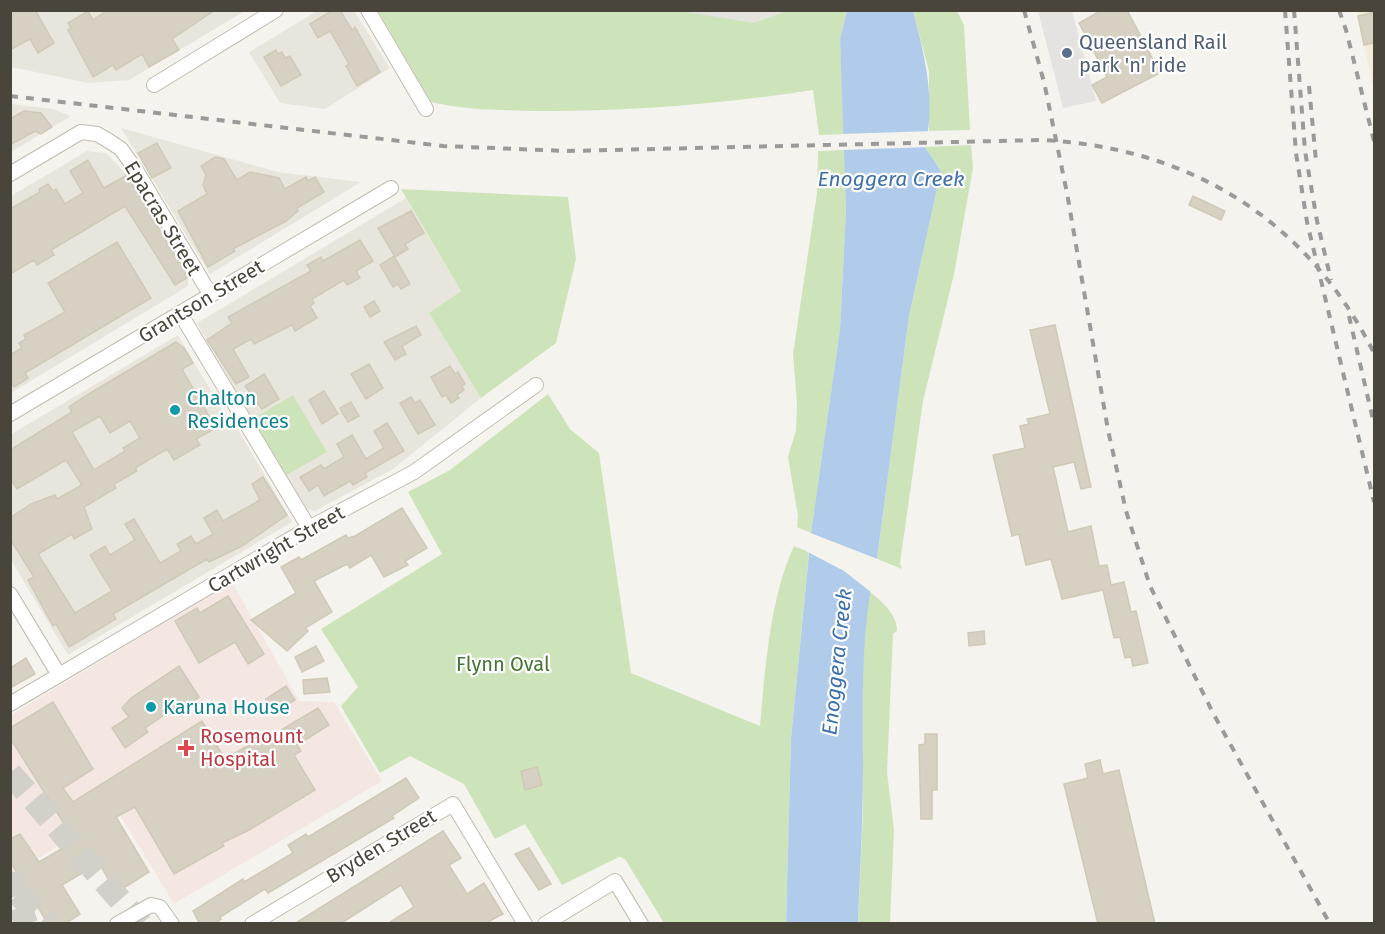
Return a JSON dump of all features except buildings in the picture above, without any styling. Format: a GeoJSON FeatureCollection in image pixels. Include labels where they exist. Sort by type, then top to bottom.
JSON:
{"type":"FeatureCollection","features":[{"type":"Feature","properties":{"kind":"street"},"geometry":{"type":"LineString","coordinates":[[154,84],[276,10]]}},
{"type":"Feature","properties":{"kind":"street"},"geometry":{"type":"LineString","coordinates":[[368,10],[426,109]]}},
{"type":"Feature","properties":{"kind":"street","name":"Epacras Street"},"geometry":{"type":"LineString","coordinates":[[10,174],[81,132],[97,134],[121,149],[210,294]]}},
{"type":"Feature","properties":{"kind":"street","name":"Grantson Street"},"geometry":{"type":"LineString","coordinates":[[10,414],[391,188]]}},
{"type":"Feature","properties":{"kind":"street"},"geometry":{"type":"LineString","coordinates":[[180,313],[309,528]]}},
{"type":"Feature","properties":{"kind":"street","name":"Cartwright Street"},"geometry":{"type":"LineString","coordinates":[[10,704],[309,528],[414,472],[536,385]]}},
{"type":"Feature","properties":{"kind":"street"},"geometry":{"type":"LineString","coordinates":[[10,594],[59,675]]}},
{"type":"Feature","properties":{"kind":"street","name":"Bryden Street"},"geometry":{"type":"LineString","coordinates":[[252,924],[453,804],[525,924]]}},
{"type":"Feature","properties":{"kind":"street"},"geometry":{"type":"LineString","coordinates":[[545,924],[615,881],[640,924]]}},
{"type":"Feature","properties":{"kind":"street"},"geometry":{"type":"LineString","coordinates":[[117,924],[151,905],[160,907],[172,924]]}},
{"type":"Feature","properties":{"kind":"shaded area"},"geometry":{"type":"Polygon","coordinates":[[[10,11],[245,11],[129,80],[89,83],[11,67],[10,11]]]}},
{"type":"Feature","properties":{"kind":"shaded area"},"geometry":{"type":"Polygon","coordinates":[[[317,11],[354,11],[390,68],[325,109],[280,103],[249,52],[317,11]]]}},
{"type":"Feature","properties":{"kind":"shaded area"},"geometry":{"type":"Polygon","coordinates":[[[675,11],[786,11],[754,23],[675,11]]]}},
{"type":"Feature","properties":{"kind":"shaded area","name":"Queensland Rail park 'n' ride"},"geometry":{"type":"Polygon","coordinates":[[[1038,11],[1072,11],[1096,101],[1063,108],[1038,11]]]}},
{"type":"Feature","properties":{"kind":"shaded area"},"geometry":{"type":"Polygon","coordinates":[[[1357,11],[1374,11],[1374,91],[1358,16],[1357,11]]]}},
{"type":"Feature","properties":{"kind":"shaded area"},"geometry":{"type":"Polygon","coordinates":[[[11,104],[53,109],[71,116],[11,152],[11,104]]]}},
{"type":"Feature","properties":{"kind":"shaded area"},"geometry":{"type":"Polygon","coordinates":[[[121,128],[278,172],[361,182],[210,274],[121,128]]]}},
{"type":"Feature","properties":{"kind":"shaded area"},"geometry":{"type":"Polygon","coordinates":[[[87,151],[106,153],[127,175],[188,277],[188,286],[11,393],[11,196],[87,151]]]}},
{"type":"Feature","properties":{"kind":"shaded area"},"geometry":{"type":"Polygon","coordinates":[[[406,198],[461,291],[429,313],[481,398],[393,469],[315,511],[305,509],[285,476],[326,451],[293,395],[252,419],[197,323],[406,198]]]}},
{"type":"Feature","properties":{"kind":"shaded area"},"geometry":{"type":"Polygon","coordinates":[[[178,335],[233,428],[236,426],[292,522],[68,655],[11,560],[10,435],[178,335]]]}},
{"type":"Feature","properties":{"kind":"shaded area","name":"Rosemount Hospital"},"geometry":{"type":"Polygon","coordinates":[[[232,582],[299,701],[334,702],[382,781],[174,904],[117,810],[11,875],[11,715],[232,582]]]}},
{"type":"Feature","properties":{"kind":"green space"},"geometry":{"type":"Polygon","coordinates":[[[675,10],[754,23],[786,11],[847,11],[840,39],[845,134],[819,135],[813,90],[709,103],[605,110],[496,110],[456,107],[431,102],[378,11],[675,10]]]}},
{"type":"Feature","properties":{"kind":"green space"},"geometry":{"type":"Polygon","coordinates":[[[913,11],[957,11],[964,25],[970,130],[929,131],[929,71],[913,11]]]}},
{"type":"Feature","properties":{"kind":"green space"},"geometry":{"type":"Polygon","coordinates":[[[971,145],[973,168],[954,274],[923,401],[900,563],[902,569],[877,559],[909,316],[941,171],[925,147],[971,145]]]}},
{"type":"Feature","properties":{"kind":"green space"},"geometry":{"type":"Polygon","coordinates":[[[845,150],[846,209],[840,329],[811,533],[797,527],[798,516],[788,457],[796,430],[797,404],[793,354],[817,193],[818,151],[845,150]]]}},
{"type":"Feature","properties":{"kind":"green space"},"geometry":{"type":"Polygon","coordinates":[[[401,189],[568,197],[576,259],[556,343],[481,398],[429,313],[461,291],[401,189]]]}},
{"type":"Feature","properties":{"kind":"green space","name":"Flynn Oval"},"geometry":{"type":"Polygon","coordinates":[[[548,394],[570,429],[599,453],[631,673],[760,726],[770,634],[779,588],[794,546],[809,552],[791,738],[786,923],[664,923],[625,859],[619,857],[562,885],[525,824],[495,839],[464,784],[410,756],[380,773],[341,706],[358,687],[321,629],[442,554],[408,492],[450,470],[548,394]]]}},
{"type":"Feature","properties":{"kind":"green space"},"geometry":{"type":"Polygon","coordinates":[[[293,395],[327,452],[285,476],[252,419],[293,395]]]}},
{"type":"Feature","properties":{"kind":"green space"},"geometry":{"type":"Polygon","coordinates":[[[869,591],[888,608],[897,625],[897,631],[893,634],[887,772],[894,830],[890,923],[858,924],[863,810],[863,648],[869,591]]]}},
{"type":"Feature","properties":{"kind":"water","name":"Enoggera Creek"},"geometry":{"type":"Polygon","coordinates":[[[847,11],[913,11],[928,79],[929,113],[925,147],[941,171],[909,316],[865,637],[858,923],[786,924],[791,738],[811,533],[840,329],[846,209],[840,39],[847,11]]]}},
{"type":"Feature","properties":{"kind":"pier"},"geometry":{"type":"Polygon","coordinates":[[[932,131],[928,147],[842,150],[842,134],[932,131]]]}},
{"type":"Feature","properties":{"kind":"pier"},"geometry":{"type":"Polygon","coordinates":[[[808,532],[880,560],[872,593],[844,571],[806,551],[808,532]]]}},
{"type":"Feature","properties":{"kind":"tunnel"},"geometry":{"type":"LineString","coordinates":[[10,773],[141,924]]}},
{"type":"Feature","properties":{"kind":"tunnel"},"geometry":{"type":"LineString","coordinates":[[10,873],[26,924]]}},
{"type":"Feature","properties":{"kind":"tunnel"},"geometry":{"type":"LineString","coordinates":[[18,894],[49,924]]}},
{"type":"Feature","properties":{"kind":"railway"},"geometry":{"type":"LineString","coordinates":[[1024,10],[1044,82],[1067,193],[1108,430],[1126,511],[1150,586],[1213,713],[1330,924]]}},
{"type":"Feature","properties":{"kind":"railway"},"geometry":{"type":"LineString","coordinates":[[1285,10],[1296,153],[1307,222],[1374,502]]}},
{"type":"Feature","properties":{"kind":"railway"},"geometry":{"type":"LineString","coordinates":[[1294,10],[1305,151],[1317,221],[1331,280]]}},
{"type":"Feature","properties":{"kind":"railway"},"geometry":{"type":"LineString","coordinates":[[1339,10],[1374,141]]}},
{"type":"Feature","properties":{"kind":"railway"},"geometry":{"type":"LineString","coordinates":[[1309,86],[1316,161]]}},
{"type":"Feature","properties":{"kind":"railway"},"geometry":{"type":"LineString","coordinates":[[10,96],[443,146],[567,151],[1041,140],[1095,146],[1146,157],[1194,175],[1238,199],[1278,229],[1315,264],[1347,306],[1374,353]]}},
{"type":"Feature","properties":{"kind":"railway"},"geometry":{"type":"LineString","coordinates":[[1349,316],[1374,424]]}},
{"type":"Feature","properties":{"kind":"place","name":"Queensland Rail park 'n' ride"},"geometry":{"type":"Point","coordinates":[1067,53]}},
{"type":"Feature","properties":{"kind":"place","name":"Chalton Residences"},"geometry":{"type":"Point","coordinates":[175,410]}},
{"type":"Feature","properties":{"kind":"place","name":"Karuna House"},"geometry":{"type":"Point","coordinates":[151,707]}},
{"type":"Feature","properties":{"kind":"place","name":"Rosemount Hospital"},"geometry":{"type":"Point","coordinates":[186,748]}}]}
